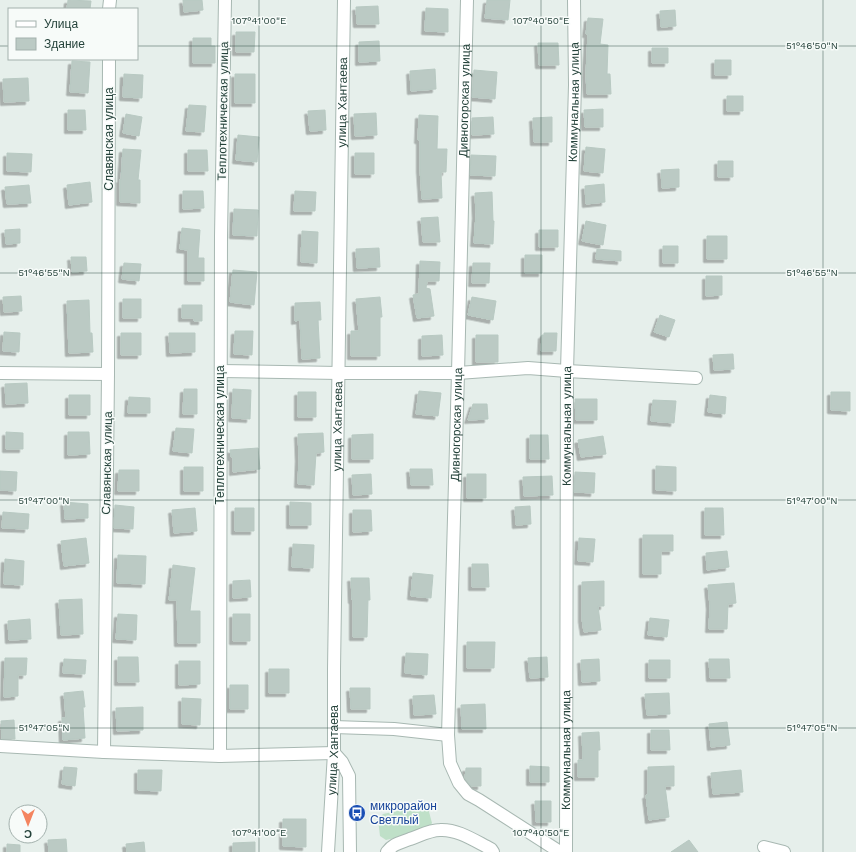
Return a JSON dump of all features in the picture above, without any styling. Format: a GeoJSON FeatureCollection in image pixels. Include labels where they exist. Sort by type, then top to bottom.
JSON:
{"type":"FeatureCollection","features":[{"type":"Feature","properties":{"kind":"street","name":"Теплотехническая улица"},"geometry":{"type":"LineString","coordinates":[[220,756],[221,228],[225,0]]}},
{"type":"Feature","properties":{"kind":"street","name":"улица Хантаева"},"geometry":{"type":"LineString","coordinates":[[328,852],[334,753],[344,0]]}},
{"type":"Feature","properties":{"kind":"street","name":"Дивногорская улица"},"geometry":{"type":"LineString","coordinates":[[448,735],[467,0]]}},
{"type":"Feature","properties":{"kind":"street","name":"Коммунальная улица"},"geometry":{"type":"LineString","coordinates":[[566,852],[567,371],[575,85],[574,0]]}},
{"type":"Feature","properties":{"kind":"street","name":"Славянская улица"},"geometry":{"type":"LineString","coordinates":[[104,752],[108,374],[109,60]]}},
{"type":"Feature","properties":{"kind":"street"},"geometry":{"type":"LineString","coordinates":[[221,371],[458,373],[528,368],[696,378]]}},
{"type":"Feature","properties":{"kind":"street"},"geometry":{"type":"LineString","coordinates":[[0,373],[108,374]]}},
{"type":"Feature","properties":{"kind":"street"},"geometry":{"type":"LineString","coordinates":[[334,727],[394,729],[448,735],[450,763],[459,783],[468,794],[560,852]]}},
{"type":"Feature","properties":{"kind":"street"},"geometry":{"type":"LineString","coordinates":[[0,746],[104,752],[220,756],[334,753],[342,762],[349,776],[350,852]]}},
{"type":"Feature","properties":{"kind":"street"},"geometry":{"type":"LineString","coordinates":[[387,852],[392,846],[423,834],[439,830],[462,834],[491,849],[493,852]]}},
{"type":"Feature","properties":{"kind":"street"},"geometry":{"type":"LineString","coordinates":[[764,847],[784,852]]}},
{"type":"Feature","properties":{"kind":"green space"},"geometry":{"type":"Polygon","coordinates":[[[422,806],[428,808],[432,823],[428,830],[386,840],[380,836],[378,819],[383,814],[422,806]]]}},
{"type":"Feature","properties":{"kind":"building"},"geometry":{"type":"Polygon","coordinates":[[[68,0],[91,1],[90,8],[67,8],[68,0]]]}},
{"type":"Feature","properties":{"kind":"building"},"geometry":{"type":"Polygon","coordinates":[[[183,0],[202,0],[203,10],[184,12],[183,0]]]}},
{"type":"Feature","properties":{"kind":"building"},"geometry":{"type":"Polygon","coordinates":[[[487,0],[510,0],[508,20],[485,18],[487,0]]]}},
{"type":"Feature","properties":{"kind":"building"},"geometry":{"type":"Polygon","coordinates":[[[378,6],[379,24],[357,24],[356,7],[378,6]]]}},
{"type":"Feature","properties":{"kind":"building"},"geometry":{"type":"Polygon","coordinates":[[[426,8],[448,9],[448,32],[425,31],[426,8]]]}},
{"type":"Feature","properties":{"kind":"building"},"geometry":{"type":"Polygon","coordinates":[[[675,10],[676,26],[661,27],[660,11],[675,10]]]}},
{"type":"Feature","properties":{"kind":"building"},"geometry":{"type":"Polygon","coordinates":[[[588,18],[603,19],[600,44],[608,45],[607,74],[610,74],[611,94],[587,94],[586,74],[588,34],[586,34],[588,18]]]}},
{"type":"Feature","properties":{"kind":"building"},"geometry":{"type":"Polygon","coordinates":[[[236,32],[255,32],[254,52],[236,52],[236,32]]]}},
{"type":"Feature","properties":{"kind":"building"},"geometry":{"type":"Polygon","coordinates":[[[193,38],[211,38],[211,46],[215,46],[215,63],[193,63],[193,38]]]}},
{"type":"Feature","properties":{"kind":"building"},"geometry":{"type":"Polygon","coordinates":[[[379,41],[380,61],[359,62],[359,42],[379,41]]]}},
{"type":"Feature","properties":{"kind":"building"},"geometry":{"type":"Polygon","coordinates":[[[538,43],[558,43],[559,65],[539,65],[538,43]]]}},
{"type":"Feature","properties":{"kind":"building"},"geometry":{"type":"Polygon","coordinates":[[[652,48],[668,48],[668,63],[652,63],[652,48]]]}},
{"type":"Feature","properties":{"kind":"building"},"geometry":{"type":"Polygon","coordinates":[[[715,60],[731,60],[731,75],[715,75],[715,60]]]}},
{"type":"Feature","properties":{"kind":"building"},"geometry":{"type":"Polygon","coordinates":[[[72,61],[90,62],[88,93],[70,92],[72,61]]]}},
{"type":"Feature","properties":{"kind":"building"},"geometry":{"type":"Polygon","coordinates":[[[435,69],[436,89],[411,91],[410,71],[435,69]]]}},
{"type":"Feature","properties":{"kind":"building"},"geometry":{"type":"Polygon","coordinates":[[[474,70],[497,72],[495,99],[472,97],[474,70]]]}},
{"type":"Feature","properties":{"kind":"building"},"geometry":{"type":"Polygon","coordinates":[[[124,74],[143,75],[142,98],[123,97],[124,74]]]}},
{"type":"Feature","properties":{"kind":"building"},"geometry":{"type":"Polygon","coordinates":[[[235,74],[255,74],[255,103],[235,103],[235,74]]]}},
{"type":"Feature","properties":{"kind":"building"},"geometry":{"type":"Polygon","coordinates":[[[28,78],[29,101],[4,102],[3,79],[28,78]]]}},
{"type":"Feature","properties":{"kind":"building"},"geometry":{"type":"Polygon","coordinates":[[[727,96],[743,96],[743,111],[727,111],[727,96]]]}},
{"type":"Feature","properties":{"kind":"building"},"geometry":{"type":"Polygon","coordinates":[[[189,105],[206,106],[204,132],[186,131],[189,105]]]}},
{"type":"Feature","properties":{"kind":"building"},"geometry":{"type":"Polygon","coordinates":[[[603,109],[603,127],[585,127],[584,110],[603,109]]]}},
{"type":"Feature","properties":{"kind":"building"},"geometry":{"type":"Polygon","coordinates":[[[68,110],[85,110],[86,130],[68,130],[68,110]]]}},
{"type":"Feature","properties":{"kind":"building"},"geometry":{"type":"Polygon","coordinates":[[[325,110],[326,130],[310,131],[308,111],[325,110]]]}},
{"type":"Feature","properties":{"kind":"building"},"geometry":{"type":"Polygon","coordinates":[[[376,113],[377,135],[355,136],[354,114],[376,113]]]}},
{"type":"Feature","properties":{"kind":"building"},"geometry":{"type":"Polygon","coordinates":[[[126,114],[142,117],[139,136],[123,133],[126,114]]]}},
{"type":"Feature","properties":{"kind":"building"},"geometry":{"type":"Polygon","coordinates":[[[419,115],[438,116],[437,149],[447,149],[446,172],[441,172],[442,198],[422,199],[420,140],[418,140],[419,115]]]}},
{"type":"Feature","properties":{"kind":"building"},"geometry":{"type":"Polygon","coordinates":[[[493,117],[494,134],[472,135],[472,118],[493,117]]]}},
{"type":"Feature","properties":{"kind":"building"},"geometry":{"type":"Polygon","coordinates":[[[552,117],[552,142],[534,142],[533,118],[552,117]]]}},
{"type":"Feature","properties":{"kind":"building"},"geometry":{"type":"Polygon","coordinates":[[[238,135],[259,137],[257,162],[236,160],[238,135]]]}},
{"type":"Feature","properties":{"kind":"building"},"geometry":{"type":"Polygon","coordinates":[[[586,147],[605,149],[603,173],[584,171],[586,147]]]}},
{"type":"Feature","properties":{"kind":"building"},"geometry":{"type":"Polygon","coordinates":[[[123,149],[141,150],[138,180],[140,180],[140,203],[120,202],[120,179],[121,180],[123,149]]]}},
{"type":"Feature","properties":{"kind":"building"},"geometry":{"type":"Polygon","coordinates":[[[188,150],[207,150],[208,171],[188,171],[188,150]]]}},
{"type":"Feature","properties":{"kind":"building"},"geometry":{"type":"Polygon","coordinates":[[[7,153],[32,154],[31,172],[7,171],[7,153]]]}},
{"type":"Feature","properties":{"kind":"building"},"geometry":{"type":"Polygon","coordinates":[[[355,153],[374,153],[374,174],[355,174],[355,153]]]}},
{"type":"Feature","properties":{"kind":"building"},"geometry":{"type":"Polygon","coordinates":[[[471,155],[496,156],[495,176],[470,175],[471,155]]]}},
{"type":"Feature","properties":{"kind":"building"},"geometry":{"type":"Polygon","coordinates":[[[718,161],[733,161],[733,177],[718,177],[718,161]]]}},
{"type":"Feature","properties":{"kind":"building"},"geometry":{"type":"Polygon","coordinates":[[[679,169],[679,187],[662,188],[661,170],[679,169]]]}},
{"type":"Feature","properties":{"kind":"building"},"geometry":{"type":"Polygon","coordinates":[[[90,182],[92,202],[69,205],[67,185],[90,182]]]}},
{"type":"Feature","properties":{"kind":"building"},"geometry":{"type":"Polygon","coordinates":[[[604,184],[605,202],[586,204],[585,186],[604,184]]]}},
{"type":"Feature","properties":{"kind":"building"},"geometry":{"type":"Polygon","coordinates":[[[29,185],[31,203],[7,204],[5,187],[29,185]]]}},
{"type":"Feature","properties":{"kind":"building"},"geometry":{"type":"Polygon","coordinates":[[[183,191],[203,191],[204,208],[183,209],[183,191]]]}},
{"type":"Feature","properties":{"kind":"building"},"geometry":{"type":"Polygon","coordinates":[[[295,191],[316,192],[315,211],[294,211],[295,191]]]}},
{"type":"Feature","properties":{"kind":"building"},"geometry":{"type":"Polygon","coordinates":[[[492,192],[494,221],[493,244],[474,243],[476,215],[475,193],[492,192]]]}},
{"type":"Feature","properties":{"kind":"building"},"geometry":{"type":"Polygon","coordinates":[[[234,209],[258,210],[257,236],[233,235],[234,209]]]}},
{"type":"Feature","properties":{"kind":"building"},"geometry":{"type":"Polygon","coordinates":[[[438,217],[440,242],[423,242],[421,218],[438,217]]]}},
{"type":"Feature","properties":{"kind":"building"},"geometry":{"type":"Polygon","coordinates":[[[586,221],[606,225],[603,245],[582,241],[586,221]]]}},
{"type":"Feature","properties":{"kind":"building"},"geometry":{"type":"Polygon","coordinates":[[[182,228],[200,230],[198,258],[204,258],[204,281],[188,281],[188,250],[180,249],[182,228]]]}},
{"type":"Feature","properties":{"kind":"building"},"geometry":{"type":"Polygon","coordinates":[[[20,229],[20,243],[6,244],[5,230],[20,229]]]}},
{"type":"Feature","properties":{"kind":"building"},"geometry":{"type":"Polygon","coordinates":[[[539,230],[558,230],[558,247],[539,247],[539,230]]]}},
{"type":"Feature","properties":{"kind":"building"},"geometry":{"type":"Polygon","coordinates":[[[302,231],[318,232],[317,263],[301,262],[302,231]]]}},
{"type":"Feature","properties":{"kind":"building"},"geometry":{"type":"Polygon","coordinates":[[[707,236],[727,236],[727,259],[707,259],[707,236]]]}},
{"type":"Feature","properties":{"kind":"building"},"geometry":{"type":"Polygon","coordinates":[[[663,246],[678,246],[678,263],[663,263],[663,246]]]}},
{"type":"Feature","properties":{"kind":"building"},"geometry":{"type":"Polygon","coordinates":[[[379,248],[380,267],[357,268],[356,249],[379,248]]]}},
{"type":"Feature","properties":{"kind":"building"},"geometry":{"type":"Polygon","coordinates":[[[597,249],[621,251],[621,261],[596,259],[597,249]]]}},
{"type":"Feature","properties":{"kind":"building"},"geometry":{"type":"Polygon","coordinates":[[[525,255],[542,255],[542,273],[525,273],[525,255]]]}},
{"type":"Feature","properties":{"kind":"building"},"geometry":{"type":"Polygon","coordinates":[[[71,257],[86,257],[87,271],[72,272],[71,257]]]}},
{"type":"Feature","properties":{"kind":"building"},"geometry":{"type":"Polygon","coordinates":[[[420,261],[440,262],[439,281],[427,281],[426,288],[430,289],[434,316],[417,318],[413,295],[419,294],[420,261]]]}},
{"type":"Feature","properties":{"kind":"building"},"geometry":{"type":"Polygon","coordinates":[[[124,263],[141,264],[139,281],[122,279],[124,263]]]}},
{"type":"Feature","properties":{"kind":"building"},"geometry":{"type":"Polygon","coordinates":[[[473,263],[490,263],[489,283],[472,283],[473,263]]]}},
{"type":"Feature","properties":{"kind":"building"},"geometry":{"type":"Polygon","coordinates":[[[233,270],[257,272],[254,305],[230,302],[233,270]]]}},
{"type":"Feature","properties":{"kind":"building"},"geometry":{"type":"Polygon","coordinates":[[[706,276],[722,276],[722,295],[706,296],[706,276]]]}},
{"type":"Feature","properties":{"kind":"building"},"geometry":{"type":"Polygon","coordinates":[[[21,296],[22,311],[4,312],[3,297],[21,296]]]}},
{"type":"Feature","properties":{"kind":"building"},"geometry":{"type":"Polygon","coordinates":[[[380,297],[382,317],[380,317],[380,356],[351,356],[351,331],[359,331],[356,299],[380,297]]]}},
{"type":"Feature","properties":{"kind":"building"},"geometry":{"type":"Polygon","coordinates":[[[472,297],[496,301],[493,320],[468,315],[472,297]]]}},
{"type":"Feature","properties":{"kind":"building"},"geometry":{"type":"Polygon","coordinates":[[[123,299],[141,299],[141,318],[123,318],[123,299]]]}},
{"type":"Feature","properties":{"kind":"building"},"geometry":{"type":"Polygon","coordinates":[[[89,300],[90,333],[92,333],[93,352],[69,353],[67,301],[89,300]]]}},
{"type":"Feature","properties":{"kind":"building"},"geometry":{"type":"Polygon","coordinates":[[[320,302],[321,320],[318,320],[320,358],[302,359],[300,320],[295,321],[295,303],[320,302]]]}},
{"type":"Feature","properties":{"kind":"building"},"geometry":{"type":"Polygon","coordinates":[[[182,305],[202,305],[202,321],[194,321],[194,318],[182,318],[182,305]]]}},
{"type":"Feature","properties":{"kind":"building"},"geometry":{"type":"Polygon","coordinates":[[[660,315],[675,320],[669,337],[654,332],[660,315]]]}},
{"type":"Feature","properties":{"kind":"building"},"geometry":{"type":"Polygon","coordinates":[[[235,331],[253,331],[252,355],[234,354],[235,331]]]}},
{"type":"Feature","properties":{"kind":"building"},"geometry":{"type":"Polygon","coordinates":[[[4,332],[20,333],[19,352],[3,351],[4,332]]]}},
{"type":"Feature","properties":{"kind":"building"},"geometry":{"type":"Polygon","coordinates":[[[121,333],[141,333],[141,355],[121,355],[121,333]]]}},
{"type":"Feature","properties":{"kind":"building"},"geometry":{"type":"Polygon","coordinates":[[[169,333],[195,333],[195,352],[170,353],[169,333]]]}},
{"type":"Feature","properties":{"kind":"building"},"geometry":{"type":"Polygon","coordinates":[[[544,333],[557,333],[556,351],[541,351],[542,335],[544,335],[544,333]]]}},
{"type":"Feature","properties":{"kind":"building"},"geometry":{"type":"Polygon","coordinates":[[[442,335],[443,355],[422,356],[422,336],[442,335]]]}},
{"type":"Feature","properties":{"kind":"building"},"geometry":{"type":"Polygon","coordinates":[[[476,335],[498,335],[498,362],[476,362],[476,335]]]}},
{"type":"Feature","properties":{"kind":"building"},"geometry":{"type":"Polygon","coordinates":[[[733,354],[734,369],[714,370],[713,355],[733,354]]]}},
{"type":"Feature","properties":{"kind":"building"},"geometry":{"type":"Polygon","coordinates":[[[27,383],[28,403],[6,404],[5,384],[27,383]]]}},
{"type":"Feature","properties":{"kind":"building"},"geometry":{"type":"Polygon","coordinates":[[[184,389],[197,389],[197,414],[183,414],[184,389]]]}},
{"type":"Feature","properties":{"kind":"building"},"geometry":{"type":"Polygon","coordinates":[[[233,389],[251,390],[250,419],[232,418],[233,389]]]}},
{"type":"Feature","properties":{"kind":"building"},"geometry":{"type":"Polygon","coordinates":[[[419,391],[441,393],[438,416],[416,414],[419,391]]]}},
{"type":"Feature","properties":{"kind":"building"},"geometry":{"type":"Polygon","coordinates":[[[298,392],[316,392],[316,417],[298,417],[298,392]]]}},
{"type":"Feature","properties":{"kind":"building"},"geometry":{"type":"Polygon","coordinates":[[[831,392],[850,392],[850,411],[831,410],[831,392]]]}},
{"type":"Feature","properties":{"kind":"building"},"geometry":{"type":"Polygon","coordinates":[[[69,395],[90,395],[90,415],[69,415],[69,395]]]}},
{"type":"Feature","properties":{"kind":"building"},"geometry":{"type":"Polygon","coordinates":[[[710,395],[726,397],[725,414],[708,412],[710,395]]]}},
{"type":"Feature","properties":{"kind":"building"},"geometry":{"type":"Polygon","coordinates":[[[129,397],[150,398],[150,413],[128,413],[129,397]]]}},
{"type":"Feature","properties":{"kind":"building"},"geometry":{"type":"Polygon","coordinates":[[[575,399],[597,399],[597,420],[576,420],[575,399]]]}},
{"type":"Feature","properties":{"kind":"building"},"geometry":{"type":"Polygon","coordinates":[[[653,400],[676,401],[674,423],[651,421],[653,400]]]}},
{"type":"Feature","properties":{"kind":"building"},"geometry":{"type":"Polygon","coordinates":[[[473,404],[487,404],[488,419],[468,420],[473,404]]]}},
{"type":"Feature","properties":{"kind":"building"},"geometry":{"type":"Polygon","coordinates":[[[176,428],[194,429],[192,453],[173,451],[176,428]]]}},
{"type":"Feature","properties":{"kind":"building"},"geometry":{"type":"Polygon","coordinates":[[[6,432],[23,433],[23,449],[6,449],[6,432]]]}},
{"type":"Feature","properties":{"kind":"building"},"geometry":{"type":"Polygon","coordinates":[[[68,432],[89,432],[90,454],[68,455],[68,432]]]}},
{"type":"Feature","properties":{"kind":"building"},"geometry":{"type":"Polygon","coordinates":[[[323,433],[324,452],[316,453],[314,485],[298,484],[298,434],[323,433]]]}},
{"type":"Feature","properties":{"kind":"building"},"geometry":{"type":"Polygon","coordinates":[[[373,434],[373,459],[352,459],[352,435],[373,434]]]}},
{"type":"Feature","properties":{"kind":"building"},"geometry":{"type":"Polygon","coordinates":[[[530,435],[548,435],[549,459],[530,459],[530,435]]]}},
{"type":"Feature","properties":{"kind":"building"},"geometry":{"type":"Polygon","coordinates":[[[603,436],[606,454],[581,457],[578,440],[603,436]]]}},
{"type":"Feature","properties":{"kind":"building"},"geometry":{"type":"Polygon","coordinates":[[[258,448],[260,469],[233,472],[233,457],[231,457],[230,450],[258,448]]]}},
{"type":"Feature","properties":{"kind":"building"},"geometry":{"type":"Polygon","coordinates":[[[656,466],[676,467],[676,491],[656,490],[656,466]]]}},
{"type":"Feature","properties":{"kind":"building"},"geometry":{"type":"Polygon","coordinates":[[[184,467],[203,467],[203,491],[184,491],[184,467]]]}},
{"type":"Feature","properties":{"kind":"building"},"geometry":{"type":"Polygon","coordinates":[[[410,469],[432,469],[433,485],[411,485],[410,469]]]}},
{"type":"Feature","properties":{"kind":"building"},"geometry":{"type":"Polygon","coordinates":[[[119,470],[139,470],[139,491],[118,491],[119,470]]]}},
{"type":"Feature","properties":{"kind":"building"},"geometry":{"type":"Polygon","coordinates":[[[0,471],[17,472],[16,491],[0,490],[0,471]]]}},
{"type":"Feature","properties":{"kind":"building"},"geometry":{"type":"Polygon","coordinates":[[[575,472],[595,473],[594,493],[574,492],[575,472]]]}},
{"type":"Feature","properties":{"kind":"building"},"geometry":{"type":"Polygon","coordinates":[[[371,474],[372,494],[353,495],[352,475],[371,474]]]}},
{"type":"Feature","properties":{"kind":"building"},"geometry":{"type":"Polygon","coordinates":[[[467,474],[486,474],[486,498],[467,498],[467,474]]]}},
{"type":"Feature","properties":{"kind":"building"},"geometry":{"type":"Polygon","coordinates":[[[552,476],[553,495],[524,496],[523,477],[552,476]]]}},
{"type":"Feature","properties":{"kind":"building"},"geometry":{"type":"Polygon","coordinates":[[[64,502],[88,504],[88,518],[65,519],[64,502]]]}},
{"type":"Feature","properties":{"kind":"building"},"geometry":{"type":"Polygon","coordinates":[[[290,502],[311,503],[311,525],[290,525],[290,502]]]}},
{"type":"Feature","properties":{"kind":"building"},"geometry":{"type":"Polygon","coordinates":[[[115,505],[134,507],[133,529],[114,528],[115,505]]]}},
{"type":"Feature","properties":{"kind":"building"},"geometry":{"type":"Polygon","coordinates":[[[530,506],[531,524],[516,525],[515,507],[530,506]]]}},
{"type":"Feature","properties":{"kind":"building"},"geometry":{"type":"Polygon","coordinates":[[[195,508],[197,531],[174,533],[172,510],[195,508]]]}},
{"type":"Feature","properties":{"kind":"building"},"geometry":{"type":"Polygon","coordinates":[[[235,508],[254,508],[254,531],[235,531],[235,508]]]}},
{"type":"Feature","properties":{"kind":"building"},"geometry":{"type":"Polygon","coordinates":[[[705,508],[723,508],[724,535],[705,535],[705,508]]]}},
{"type":"Feature","properties":{"kind":"building"},"geometry":{"type":"Polygon","coordinates":[[[353,510],[371,510],[372,531],[353,532],[353,510]]]}},
{"type":"Feature","properties":{"kind":"building"},"geometry":{"type":"Polygon","coordinates":[[[3,512],[29,514],[28,529],[2,528],[3,512]]]}},
{"type":"Feature","properties":{"kind":"building"},"geometry":{"type":"Polygon","coordinates":[[[643,535],[673,535],[673,551],[661,551],[661,574],[643,574],[643,535]]]}},
{"type":"Feature","properties":{"kind":"building"},"geometry":{"type":"Polygon","coordinates":[[[86,538],[89,563],[64,566],[61,541],[86,538]]]}},
{"type":"Feature","properties":{"kind":"building"},"geometry":{"type":"Polygon","coordinates":[[[579,538],[595,539],[593,562],[578,561],[579,538]]]}},
{"type":"Feature","properties":{"kind":"building"},"geometry":{"type":"Polygon","coordinates":[[[293,544],[314,545],[313,568],[292,567],[293,544]]]}},
{"type":"Feature","properties":{"kind":"building"},"geometry":{"type":"Polygon","coordinates":[[[727,551],[729,567],[707,570],[706,553],[727,551]]]}},
{"type":"Feature","properties":{"kind":"building"},"geometry":{"type":"Polygon","coordinates":[[[118,555],[146,556],[145,584],[117,583],[118,555]]]}},
{"type":"Feature","properties":{"kind":"building"},"geometry":{"type":"Polygon","coordinates":[[[5,559],[24,561],[23,585],[4,584],[5,559]]]}},
{"type":"Feature","properties":{"kind":"building"},"geometry":{"type":"Polygon","coordinates":[[[472,564],[488,564],[489,587],[472,587],[472,564]]]}},
{"type":"Feature","properties":{"kind":"building"},"geometry":{"type":"Polygon","coordinates":[[[173,565],[195,568],[190,611],[200,611],[200,643],[178,643],[177,600],[169,600],[173,565]]]}},
{"type":"Feature","properties":{"kind":"building"},"geometry":{"type":"Polygon","coordinates":[[[413,573],[433,575],[431,598],[411,596],[413,573]]]}},
{"type":"Feature","properties":{"kind":"building"},"geometry":{"type":"Polygon","coordinates":[[[351,578],[369,578],[370,600],[368,600],[367,637],[353,637],[353,600],[351,578]]]}},
{"type":"Feature","properties":{"kind":"building"},"geometry":{"type":"Polygon","coordinates":[[[250,580],[251,597],[233,598],[233,581],[250,580]]]}},
{"type":"Feature","properties":{"kind":"building"},"geometry":{"type":"Polygon","coordinates":[[[604,581],[604,606],[598,606],[601,630],[584,632],[582,619],[582,582],[604,581]]]}},
{"type":"Feature","properties":{"kind":"building"},"geometry":{"type":"Polygon","coordinates":[[[734,583],[736,603],[728,604],[727,629],[709,629],[710,606],[708,585],[734,583]]]}},
{"type":"Feature","properties":{"kind":"building"},"geometry":{"type":"Polygon","coordinates":[[[82,599],[83,634],[61,635],[59,600],[82,599]]]}},
{"type":"Feature","properties":{"kind":"building"},"geometry":{"type":"Polygon","coordinates":[[[118,614],[137,615],[136,640],[116,639],[118,614]]]}},
{"type":"Feature","properties":{"kind":"building"},"geometry":{"type":"Polygon","coordinates":[[[233,614],[250,614],[250,641],[233,641],[233,614]]]}},
{"type":"Feature","properties":{"kind":"building"},"geometry":{"type":"Polygon","coordinates":[[[650,618],[669,620],[667,637],[648,635],[650,618]]]}},
{"type":"Feature","properties":{"kind":"building"},"geometry":{"type":"Polygon","coordinates":[[[30,619],[31,639],[9,640],[8,621],[30,619]]]}},
{"type":"Feature","properties":{"kind":"building"},"geometry":{"type":"Polygon","coordinates":[[[467,642],[495,642],[494,668],[467,668],[467,642]]]}},
{"type":"Feature","properties":{"kind":"building"},"geometry":{"type":"Polygon","coordinates":[[[406,653],[428,654],[427,675],[405,673],[406,653]]]}},
{"type":"Feature","properties":{"kind":"building"},"geometry":{"type":"Polygon","coordinates":[[[118,657],[138,657],[139,682],[118,682],[118,657]]]}},
{"type":"Feature","properties":{"kind":"building"},"geometry":{"type":"Polygon","coordinates":[[[547,657],[548,677],[530,678],[528,658],[547,657]]]}},
{"type":"Feature","properties":{"kind":"building"},"geometry":{"type":"Polygon","coordinates":[[[5,658],[27,658],[26,675],[18,675],[18,696],[4,697],[5,658]]]}},
{"type":"Feature","properties":{"kind":"building"},"geometry":{"type":"Polygon","coordinates":[[[64,659],[86,660],[85,674],[63,673],[64,659]]]}},
{"type":"Feature","properties":{"kind":"building"},"geometry":{"type":"Polygon","coordinates":[[[599,659],[600,681],[582,682],[581,660],[599,659]]]}},
{"type":"Feature","properties":{"kind":"building"},"geometry":{"type":"Polygon","coordinates":[[[709,659],[729,659],[730,678],[710,678],[709,659]]]}},
{"type":"Feature","properties":{"kind":"building"},"geometry":{"type":"Polygon","coordinates":[[[649,660],[670,660],[670,678],[649,678],[649,660]]]}},
{"type":"Feature","properties":{"kind":"building"},"geometry":{"type":"Polygon","coordinates":[[[179,661],[200,661],[200,684],[179,685],[179,661]]]}},
{"type":"Feature","properties":{"kind":"building"},"geometry":{"type":"Polygon","coordinates":[[[269,669],[289,669],[289,693],[269,693],[269,669]]]}},
{"type":"Feature","properties":{"kind":"building"},"geometry":{"type":"Polygon","coordinates":[[[230,685],[248,685],[248,709],[230,709],[230,685]]]}},
{"type":"Feature","properties":{"kind":"building"},"geometry":{"type":"Polygon","coordinates":[[[350,688],[370,688],[370,709],[351,709],[350,688]]]}},
{"type":"Feature","properties":{"kind":"building"},"geometry":{"type":"Polygon","coordinates":[[[83,691],[85,707],[83,707],[85,738],[63,740],[62,718],[66,718],[64,693],[83,691]]]}},
{"type":"Feature","properties":{"kind":"building"},"geometry":{"type":"Polygon","coordinates":[[[669,693],[670,714],[647,715],[645,694],[669,693]]]}},
{"type":"Feature","properties":{"kind":"building"},"geometry":{"type":"Polygon","coordinates":[[[434,695],[436,714],[414,715],[413,696],[434,695]]]}},
{"type":"Feature","properties":{"kind":"building"},"geometry":{"type":"Polygon","coordinates":[[[182,698],[201,699],[200,725],[182,724],[182,698]]]}},
{"type":"Feature","properties":{"kind":"building"},"geometry":{"type":"Polygon","coordinates":[[[485,704],[486,729],[462,729],[461,705],[485,704]]]}},
{"type":"Feature","properties":{"kind":"building"},"geometry":{"type":"Polygon","coordinates":[[[143,707],[143,730],[117,731],[116,708],[143,707]]]}},
{"type":"Feature","properties":{"kind":"building"},"geometry":{"type":"Polygon","coordinates":[[[14,720],[15,739],[2,739],[1,721],[14,720]]]}},
{"type":"Feature","properties":{"kind":"building"},"geometry":{"type":"Polygon","coordinates":[[[727,722],[730,745],[711,747],[709,724],[727,722]]]}},
{"type":"Feature","properties":{"kind":"building"},"geometry":{"type":"Polygon","coordinates":[[[651,730],[669,730],[670,750],[651,750],[651,730]]]}},
{"type":"Feature","properties":{"kind":"building"},"geometry":{"type":"Polygon","coordinates":[[[599,732],[600,750],[598,750],[598,777],[578,777],[578,760],[583,760],[582,733],[599,732]]]}},
{"type":"Feature","properties":{"kind":"building"},"geometry":{"type":"Polygon","coordinates":[[[530,766],[549,767],[549,782],[530,782],[530,766]]]}},
{"type":"Feature","properties":{"kind":"building"},"geometry":{"type":"Polygon","coordinates":[[[674,766],[674,786],[665,786],[669,817],[649,820],[646,795],[648,795],[648,767],[674,766]]]}},
{"type":"Feature","properties":{"kind":"building"},"geometry":{"type":"Polygon","coordinates":[[[64,767],[77,768],[75,786],[62,784],[64,767]]]}},
{"type":"Feature","properties":{"kind":"building"},"geometry":{"type":"Polygon","coordinates":[[[466,768],[481,768],[481,786],[471,786],[465,779],[466,768]]]}},
{"type":"Feature","properties":{"kind":"building"},"geometry":{"type":"Polygon","coordinates":[[[138,770],[162,770],[161,791],[138,790],[138,770]]]}},
{"type":"Feature","properties":{"kind":"building"},"geometry":{"type":"Polygon","coordinates":[[[741,770],[743,792],[713,794],[711,773],[741,770]]]}},
{"type":"Feature","properties":{"kind":"building"},"geometry":{"type":"Polygon","coordinates":[[[535,801],[551,801],[551,822],[536,822],[535,801]]]}},
{"type":"Feature","properties":{"kind":"building"},"geometry":{"type":"Polygon","coordinates":[[[283,819],[306,819],[306,847],[283,846],[283,819]]]}},
{"type":"Feature","properties":{"kind":"building"},"geometry":{"type":"Polygon","coordinates":[[[66,839],[67,852],[49,852],[48,840],[66,839]]]}},
{"type":"Feature","properties":{"kind":"building"},"geometry":{"type":"Polygon","coordinates":[[[689,840],[698,852],[671,852],[689,840]]]}},
{"type":"Feature","properties":{"kind":"building"},"geometry":{"type":"Polygon","coordinates":[[[144,842],[145,852],[127,852],[126,844],[144,842]]]}},
{"type":"Feature","properties":{"kind":"building"},"geometry":{"type":"Polygon","coordinates":[[[255,842],[255,852],[233,852],[233,843],[255,842]]]}},
{"type":"Feature","properties":{"kind":"building"},"geometry":{"type":"Polygon","coordinates":[[[7,844],[20,845],[20,852],[7,852],[7,844]]]}},
{"type":"Feature","properties":{"kind":"place","name":"микрорайон Светлый"},"geometry":{"type":"Point","coordinates":[357,813]}}]}
